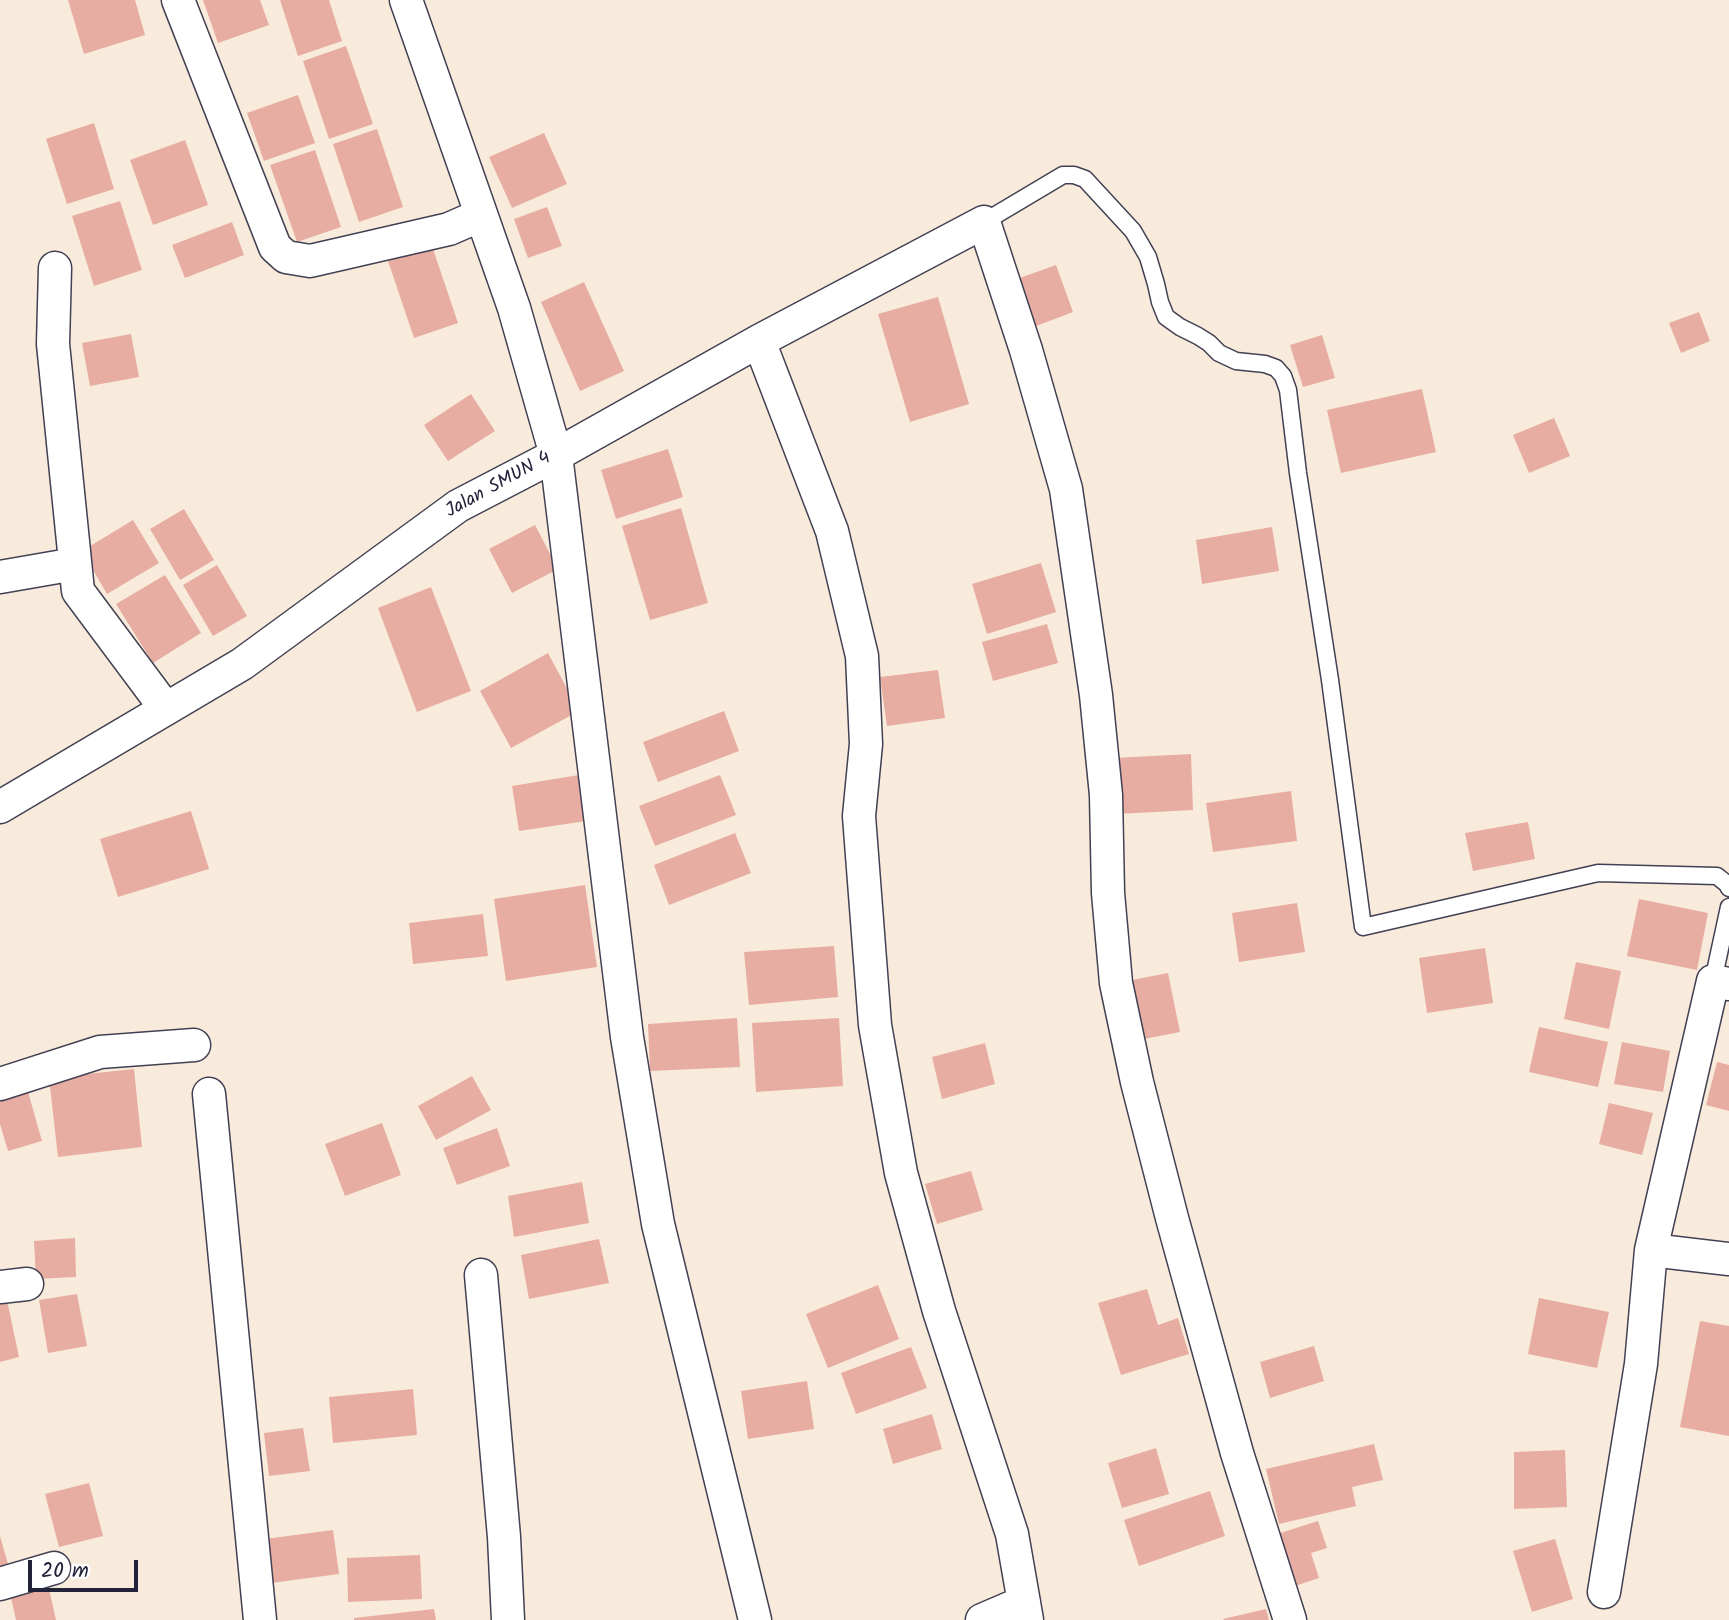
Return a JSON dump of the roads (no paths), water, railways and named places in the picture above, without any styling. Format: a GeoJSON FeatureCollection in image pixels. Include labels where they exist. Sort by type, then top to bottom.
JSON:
{"type":"FeatureCollection","features":[{"type":"Feature","properties":{"kind":"street"},"geometry":{"type":"LineString","coordinates":[[178,0],[275,247],[286,257],[310,261],[449,229],[481,215]]}},
{"type":"Feature","properties":{"kind":"street"},"geometry":{"type":"LineString","coordinates":[[406,0],[514,308],[556,455],[627,1037],[658,1224],[754,1620]]}},
{"type":"Feature","properties":{"kind":"street"},"geometry":{"type":"LineString","coordinates":[[984,222],[1026,350],[1066,488],[1096,695],[1116,983],[1172,1218],[1237,1453],[1290,1620]]}},
{"type":"Feature","properties":{"kind":"street","name":"Jalan SMUN 4"},"geometry":{"type":"LineString","coordinates":[[0,807],[242,664],[458,506],[556,455],[759,341],[984,222]]}},
{"type":"Feature","properties":{"kind":"street"},"geometry":{"type":"LineString","coordinates":[[55,268],[52,344],[78,591],[166,709]]}},
{"type":"Feature","properties":{"kind":"street"},"geometry":{"type":"LineString","coordinates":[[759,341],[832,531],[862,656],[866,744],[859,816],[877,1039],[901,1173],[939,1311],[1012,1534],[1025,1611],[982,1620]]}},
{"type":"Feature","properties":{"kind":"street"},"geometry":{"type":"LineString","coordinates":[[0,577],[75,564]]}},
{"type":"Feature","properties":{"kind":"street"},"geometry":{"type":"LineString","coordinates":[[1604,1592],[1641,1364],[1651,1250],[1721,982]]}},
{"type":"Feature","properties":{"kind":"street"},"geometry":{"type":"LineString","coordinates":[[0,1084],[100,1052],[194,1045]]}},
{"type":"Feature","properties":{"kind":"street"},"geometry":{"type":"LineString","coordinates":[[208,1094],[260,1620]]}},
{"type":"Feature","properties":{"kind":"street"},"geometry":{"type":"LineString","coordinates":[[1651,1250],[1729,1259]]}},
{"type":"Feature","properties":{"kind":"street"},"geometry":{"type":"LineString","coordinates":[[481,1275],[505,1537],[509,1620]]}},
{"type":"Feature","properties":{"kind":"street"},"geometry":{"type":"LineString","coordinates":[[0,1584],[54,1568]]}},
{"type":"Feature","properties":{"kind":"lane"},"geometry":{"type":"LineString","coordinates":[[984,222],[1063,175],[1085,179],[1133,231],[1149,257],[1166,317],[1209,343],[1219,353],[1236,361],[1265,364],[1276,368],[1283,376],[1291,409],[1363,927],[1598,873],[1717,876],[1729,888]]}},
{"type":"Feature","properties":{"kind":"lane"},"geometry":{"type":"LineString","coordinates":[[1721,982],[1729,907]]}}]}
